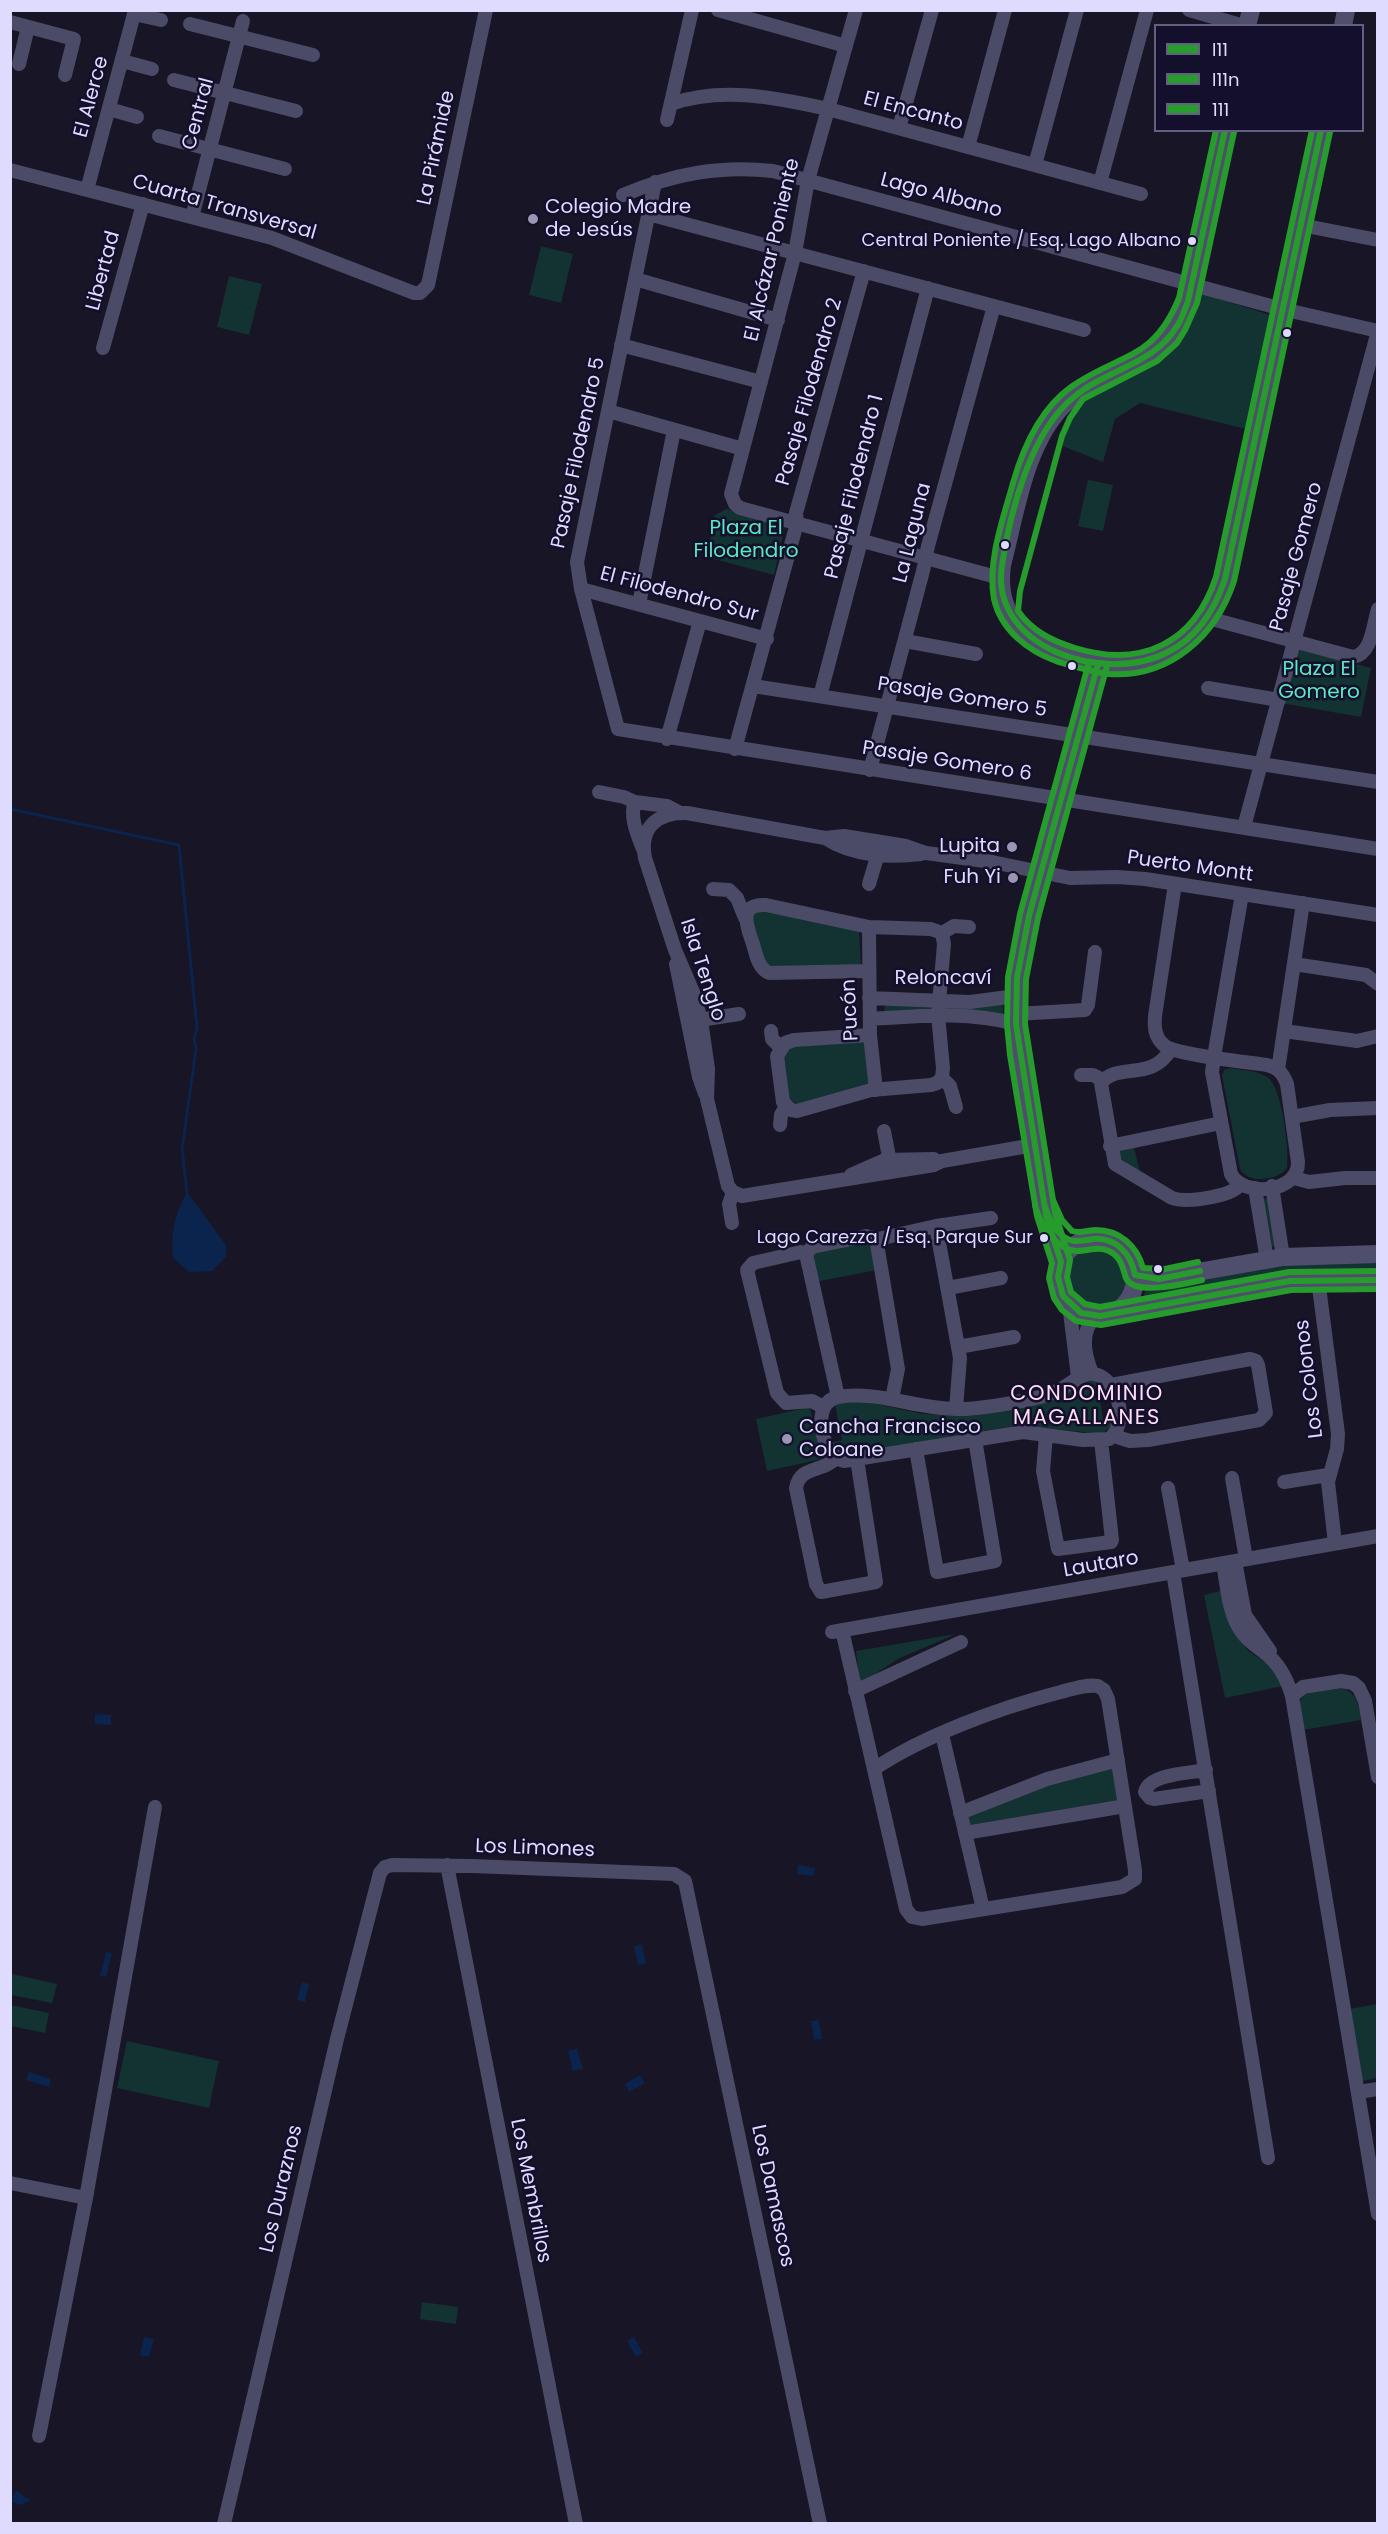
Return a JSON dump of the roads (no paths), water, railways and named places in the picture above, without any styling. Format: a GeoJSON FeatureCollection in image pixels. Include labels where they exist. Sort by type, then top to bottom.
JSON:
{"type":"FeatureCollection","features":[{"type":"Feature","properties":{"kind":"street","name":"La Pirámide"},"geometry":{"type":"LineString","coordinates":[[423,291],[428,285],[486,10]]}},
{"type":"Feature","properties":{"kind":"street"},"geometry":{"type":"LineString","coordinates":[[667,120],[692,10]]}},
{"type":"Feature","properties":{"kind":"street"},"geometry":{"type":"LineString","coordinates":[[718,10],[846,46]]}},
{"type":"Feature","properties":{"kind":"street","name":"El Alcázar Poniente"},"geometry":{"type":"LineString","coordinates":[[797,523],[740,508],[733,500],[732,490],[795,254],[808,180],[856,10]]}},
{"type":"Feature","properties":{"kind":"street"},"geometry":{"type":"LineString","coordinates":[[899,128],[932,10]]}},
{"type":"Feature","properties":{"kind":"street"},"geometry":{"type":"LineString","coordinates":[[968,147],[1005,10]]}},
{"type":"Feature","properties":{"kind":"street"},"geometry":{"type":"LineString","coordinates":[[1035,165],[1077,10]]}},
{"type":"Feature","properties":{"kind":"street"},"geometry":{"type":"LineString","coordinates":[[1100,183],[1147,10]]}},
{"type":"Feature","properties":{"kind":"street"},"geometry":{"type":"LineString","coordinates":[[1189,10],[1239,24]]}},
{"type":"Feature","properties":{"kind":"street","name":"El Alerce"},"geometry":{"type":"LineString","coordinates":[[87,190],[134,14],[161,20]]}},
{"type":"Feature","properties":{"kind":"street","name":"Central"},"geometry":{"type":"LineString","coordinates":[[192,217],[243,21]]}},
{"type":"Feature","properties":{"kind":"street"},"geometry":{"type":"LineString","coordinates":[[10,22],[74,39],[65,75]]}},
{"type":"Feature","properties":{"kind":"street"},"geometry":{"type":"LineString","coordinates":[[190,24],[313,55]]}},
{"type":"Feature","properties":{"kind":"street"},"geometry":{"type":"LineString","coordinates":[[19,63],[28,27]]}},
{"type":"Feature","properties":{"kind":"street"},"geometry":{"type":"LineString","coordinates":[[122,61],[152,69]]}},
{"type":"Feature","properties":{"kind":"street"},"geometry":{"type":"LineString","coordinates":[[174,80],[296,111]]}},
{"type":"Feature","properties":{"kind":"street","name":"El Encanto"},"geometry":{"type":"LineString","coordinates":[[670,104],[703,97],[734,95],[781,99],[828,109],[1141,194]]}},
{"type":"Feature","properties":{"kind":"street"},"geometry":{"type":"LineString","coordinates":[[109,109],[137,117]]}},
{"type":"Feature","properties":{"kind":"street"},"geometry":{"type":"LineString","coordinates":[[1225,132],[1183,318],[1164,345],[1140,363],[1101,379],[1080,391],[1062,406],[1047,425],[1031,456],[1000,578],[1006,607],[1025,634],[1046,648],[1098,664],[1124,665],[1154,659],[1185,641],[1208,618],[1218,600],[1225,579],[1321,132]]}},
{"type":"Feature","properties":{"kind":"street"},"geometry":{"type":"LineString","coordinates":[[159,136],[285,169]]}},
{"type":"Feature","properties":{"kind":"street","name":"Lago Albano"},"geometry":{"type":"LineString","coordinates":[[624,195],[655,182],[702,171],[736,168],[773,171],[1191,285],[1377,331]]}},
{"type":"Feature","properties":{"kind":"street","name":"Cuarta Transversal"},"geometry":{"type":"LineString","coordinates":[[10,170],[287,243],[414,292],[423,291]]}},
{"type":"Feature","properties":{"kind":"street","name":"Pasaje Filodendro 5"},"geometry":{"type":"LineString","coordinates":[[618,729],[580,589],[577,562],[655,182]]}},
{"type":"Feature","properties":{"kind":"street","name":"Libertad"},"geometry":{"type":"LineString","coordinates":[[103,348],[143,204]]}},
{"type":"Feature","properties":{"kind":"street"},"geometry":{"type":"LineString","coordinates":[[648,214],[1084,330]]}},
{"type":"Feature","properties":{"kind":"street"},"geometry":{"type":"LineString","coordinates":[[1301,225],[1377,240]]}},
{"type":"Feature","properties":{"kind":"street","name":"Pasaje Filodendro 2"},"geometry":{"type":"LineString","coordinates":[[735,749],[797,523],[796,513],[864,271]]}},
{"type":"Feature","properties":{"kind":"street"},"geometry":{"type":"LineString","coordinates":[[635,279],[778,320]]}},
{"type":"Feature","properties":{"kind":"street","name":"Pasaje Filodendro 1"},"geometry":{"type":"LineString","coordinates":[[820,696],[928,288]]}},
{"type":"Feature","properties":{"kind":"street","name":"La Laguna"},"geometry":{"type":"LineString","coordinates":[[870,770],[994,306]]}},
{"type":"Feature","properties":{"kind":"street","name":"Pasaje Gomero"},"geometry":{"type":"LineString","coordinates":[[1244,828],[1377,331]]}},
{"type":"Feature","properties":{"kind":"street"},"geometry":{"type":"LineString","coordinates":[[621,345],[761,382]]}},
{"type":"Feature","properties":{"kind":"street"},"geometry":{"type":"LineString","coordinates":[[608,411],[743,449]]}},
{"type":"Feature","properties":{"kind":"street"},"geometry":{"type":"LineString","coordinates":[[639,604],[674,430]]}},
{"type":"Feature","properties":{"kind":"street"},"geometry":{"type":"LineString","coordinates":[[797,523],[1000,578]]}},
{"type":"Feature","properties":{"kind":"street","name":"El Filodendro Sur"},"geometry":{"type":"LineString","coordinates":[[580,589],[767,639]]}},
{"type":"Feature","properties":{"kind":"street"},"geometry":{"type":"LineString","coordinates":[[1208,618],[1349,656],[1360,655],[1367,647],[1377,609]]}},
{"type":"Feature","properties":{"kind":"street"},"geometry":{"type":"LineString","coordinates":[[667,738],[700,621]]}},
{"type":"Feature","properties":{"kind":"street"},"geometry":{"type":"LineString","coordinates":[[904,641],[976,654]]}},
{"type":"Feature","properties":{"kind":"street"},"geometry":{"type":"LineString","coordinates":[[1098,664],[1021,950],[1016,1012],[1019,1054],[1047,1220],[1061,1262],[1058,1282],[1060,1292],[1069,1304],[1081,1313],[1102,1315],[1281,1283],[1318,1280],[1377,1280]]}},
{"type":"Feature","properties":{"kind":"street","name":"Pasaje Gomero 5"},"geometry":{"type":"LineString","coordinates":[[753,686],[1377,782]]}},
{"type":"Feature","properties":{"kind":"street"},"geometry":{"type":"LineString","coordinates":[[1208,688],[1279,700]]}},
{"type":"Feature","properties":{"kind":"street","name":"Pasaje Gomero 6"},"geometry":{"type":"LineString","coordinates":[[618,729],[1377,849]]}},
{"type":"Feature","properties":{"kind":"street"},"geometry":{"type":"LineString","coordinates":[[599,792],[624,797],[635,802],[667,806],[680,813]]}},
{"type":"Feature","properties":{"kind":"street","name":"Isla Tenglo"},"geometry":{"type":"LineString","coordinates":[[635,802],[632,811],[638,837],[675,950],[693,992],[699,1077],[707,1099],[728,1186],[738,1194]]}},
{"type":"Feature","properties":{"kind":"street","name":"Puerto Montt"},"geometry":{"type":"LineString","coordinates":[[644,850],[646,833],[653,823],[662,816],[680,813],[825,837],[835,844],[880,849],[906,846],[926,853],[992,862],[1070,878],[1132,877],[1377,915]]}},
{"type":"Feature","properties":{"kind":"street"},"geometry":{"type":"LineString","coordinates":[[869,884],[880,849]]}},
{"type":"Feature","properties":{"kind":"street"},"geometry":{"type":"LineString","coordinates":[[1175,884],[1155,1021],[1156,1035],[1171,1049],[1214,1057],[1267,1065],[1278,1070],[1287,1084],[1298,1166],[1294,1178],[1284,1184],[1255,1188],[1240,1185],[1231,1174],[1212,1072],[1214,1057],[1242,894]]}},
{"type":"Feature","properties":{"kind":"street"},"geometry":{"type":"LineString","coordinates":[[713,889],[725,888],[737,898],[761,967],[769,979],[868,971]]}},
{"type":"Feature","properties":{"kind":"street"},"geometry":{"type":"LineString","coordinates":[[737,898],[753,899],[760,904],[869,927],[931,928],[942,933]]}},
{"type":"Feature","properties":{"kind":"street"},"geometry":{"type":"LineString","coordinates":[[1278,1070],[1303,903]]}},
{"type":"Feature","properties":{"kind":"street"},"geometry":{"type":"LineString","coordinates":[[745,918],[750,909],[760,904]]}},
{"type":"Feature","properties":{"kind":"street"},"geometry":{"type":"LineString","coordinates":[[942,933],[954,926],[969,927]]}},
{"type":"Feature","properties":{"kind":"street","name":"Pucón"},"geometry":{"type":"LineString","coordinates":[[869,927],[870,1035],[876,1090]]}},
{"type":"Feature","properties":{"kind":"street"},"geometry":{"type":"LineString","coordinates":[[870,1035],[794,1040],[780,1047],[777,1056],[781,1098],[786,1106],[797,1111],[804,1110],[851,1095],[938,1083],[942,1078],[943,1068],[938,1008],[944,944],[942,933]]}},
{"type":"Feature","properties":{"kind":"street"},"geometry":{"type":"LineString","coordinates":[[1016,1012],[1085,1010],[1088,1005],[1095,952]]}},
{"type":"Feature","properties":{"kind":"street"},"geometry":{"type":"LineString","coordinates":[[1294,964],[1366,975],[1377,984]]}},
{"type":"Feature","properties":{"kind":"street","name":"Reloncaví"},"geometry":{"type":"LineString","coordinates":[[869,998],[982,1017],[1016,1012]]}},
{"type":"Feature","properties":{"kind":"street","name":"Reloncaví"},"geometry":{"type":"LineString","coordinates":[[870,1019],[976,1002],[1016,1012]]}},
{"type":"Feature","properties":{"kind":"street"},"geometry":{"type":"LineString","coordinates":[[694,1021],[739,1014]]}},
{"type":"Feature","properties":{"kind":"street"},"geometry":{"type":"LineString","coordinates":[[771,1031],[772,1039],[780,1047]]}},
{"type":"Feature","properties":{"kind":"street"},"geometry":{"type":"LineString","coordinates":[[1284,1031],[1357,1041],[1377,1036]]}},
{"type":"Feature","properties":{"kind":"street"},"geometry":{"type":"LineString","coordinates":[[1171,1049],[1164,1059],[1153,1067],[1112,1075],[1103,1080],[1101,1087],[1113,1160],[1117,1167],[1176,1199],[1187,1200],[1230,1193],[1240,1185]]}},
{"type":"Feature","properties":{"kind":"street"},"geometry":{"type":"LineString","coordinates":[[1081,1075],[1093,1075],[1103,1080]]}},
{"type":"Feature","properties":{"kind":"street"},"geometry":{"type":"LineString","coordinates":[[942,1078],[950,1086],[957,1107]]}},
{"type":"Feature","properties":{"kind":"street"},"geometry":{"type":"LineString","coordinates":[[780,1125],[781,1114],[786,1106]]}},
{"type":"Feature","properties":{"kind":"street"},"geometry":{"type":"LineString","coordinates":[[1292,1117],[1330,1110],[1377,1108]]}},
{"type":"Feature","properties":{"kind":"street"},"geometry":{"type":"LineString","coordinates":[[1110,1146],[1221,1123]]}},
{"type":"Feature","properties":{"kind":"street"},"geometry":{"type":"LineString","coordinates":[[884,1131],[891,1166]]}},
{"type":"Feature","properties":{"kind":"street"},"geometry":{"type":"LineString","coordinates":[[732,1223],[729,1204],[738,1194],[846,1178],[891,1166],[942,1161],[1034,1145]]}},
{"type":"Feature","properties":{"kind":"street"},"geometry":{"type":"LineString","coordinates":[[1294,1178],[1309,1182],[1345,1178],[1377,1178]]}},
{"type":"Feature","properties":{"kind":"street"},"geometry":{"type":"LineString","coordinates":[[1272,1186],[1275,1259]]}},
{"type":"Feature","properties":{"kind":"street"},"geometry":{"type":"LineString","coordinates":[[1255,1188],[1275,1259]]}},
{"type":"Feature","properties":{"kind":"street"},"geometry":{"type":"LineString","coordinates":[[1045,1208],[1056,1227],[1066,1238],[1082,1242]]}},
{"type":"Feature","properties":{"kind":"street"},"geometry":{"type":"LineString","coordinates":[[806,1254],[812,1247],[866,1236],[878,1239],[936,1226],[991,1218]]}},
{"type":"Feature","properties":{"kind":"street"},"geometry":{"type":"LineString","coordinates":[[936,1226],[960,1364],[957,1409]]}},
{"type":"Feature","properties":{"kind":"street"},"geometry":{"type":"LineString","coordinates":[[878,1239],[898,1369],[892,1400]]}},
{"type":"Feature","properties":{"kind":"street"},"geometry":{"type":"LineString","coordinates":[[1061,1262],[1071,1248],[1082,1242],[1101,1239],[1114,1243],[1129,1256],[1135,1275],[1129,1298],[1119,1309],[1102,1315],[1087,1325],[1084,1333],[1092,1373]]}},
{"type":"Feature","properties":{"kind":"street"},"geometry":{"type":"LineString","coordinates":[[806,1254],[801,1252],[753,1263],[749,1266],[748,1272],[777,1393],[786,1403],[812,1401],[823,1407]]}},
{"type":"Feature","properties":{"kind":"street"},"geometry":{"type":"LineString","coordinates":[[806,1254],[838,1397]]}},
{"type":"Feature","properties":{"kind":"street"},"geometry":{"type":"LineString","coordinates":[[1135,1275],[1144,1279],[1159,1279],[1275,1259],[1377,1254]]}},
{"type":"Feature","properties":{"kind":"street"},"geometry":{"type":"LineString","coordinates":[[948,1288],[1001,1278]]}},
{"type":"Feature","properties":{"kind":"street","name":"Los Colonos"},"geometry":{"type":"LineString","coordinates":[[1318,1280],[1338,1434],[1337,1449],[1328,1475],[1335,1543]]}},
{"type":"Feature","properties":{"kind":"street"},"geometry":{"type":"LineString","coordinates":[[1069,1304],[1078,1377]]}},
{"type":"Feature","properties":{"kind":"street"},"geometry":{"type":"LineString","coordinates":[[958,1347],[1014,1337]]}},
{"type":"Feature","properties":{"kind":"street"},"geometry":{"type":"LineString","coordinates":[[1107,1438],[1118,1430],[1119,1420],[1111,1384],[1103,1377],[1092,1373],[1078,1377],[1060,1390],[1047,1395],[957,1409],[920,1407],[892,1400],[852,1395],[838,1397],[831,1399],[823,1407],[821,1416],[828,1449],[841,1461],[1023,1432],[1137,1441],[1259,1420],[1265,1416],[1256,1361],[1250,1359],[1111,1384]]}},
{"type":"Feature","properties":{"kind":"street"},"geometry":{"type":"LineString","coordinates":[[1046,1435],[1043,1471],[1058,1550],[1111,1542],[1107,1438]]}},
{"type":"Feature","properties":{"kind":"street"},"geometry":{"type":"LineString","coordinates":[[916,1449],[937,1572],[995,1561],[975,1439]]}},
{"type":"Feature","properties":{"kind":"street"},"geometry":{"type":"LineString","coordinates":[[836,1458],[830,1465],[806,1471],[801,1475],[796,1488],[816,1584],[821,1592],[876,1581],[857,1459]]}},
{"type":"Feature","properties":{"kind":"street"},"geometry":{"type":"LineString","coordinates":[[1284,1482],[1328,1475]]}},
{"type":"Feature","properties":{"kind":"street"},"geometry":{"type":"LineString","coordinates":[[1232,1478],[1235,1561],[1233,1616],[1248,1641],[1268,1654],[1279,1666],[1292,1696],[1377,2214]]}},
{"type":"Feature","properties":{"kind":"street"},"geometry":{"type":"LineString","coordinates":[[1168,1488],[1209,1791],[1268,2158]]}},
{"type":"Feature","properties":{"kind":"street","name":"Lautaro"},"geometry":{"type":"LineString","coordinates":[[855,1691],[837,1631],[1377,1536]]}},
{"type":"Feature","properties":{"kind":"street"},"geometry":{"type":"LineString","coordinates":[[1235,1561],[1243,1608],[1248,1622],[1267,1647],[1306,1686]]}},
{"type":"Feature","properties":{"kind":"street"},"geometry":{"type":"LineString","coordinates":[[874,1770],[942,1734],[1041,1697],[1089,1685],[1098,1686],[1108,1696],[1135,1870],[1133,1882],[1122,1887],[922,1919],[910,1915],[906,1909],[855,1691],[961,1642]]}},
{"type":"Feature","properties":{"kind":"street"},"geometry":{"type":"LineString","coordinates":[[1292,1696],[1295,1691],[1306,1686],[1341,1681],[1353,1683],[1359,1688],[1365,1701],[1377,1777]]}},
{"type":"Feature","properties":{"kind":"street"},"geometry":{"type":"LineString","coordinates":[[942,1734],[983,1909]]}},
{"type":"Feature","properties":{"kind":"street"},"geometry":{"type":"LineString","coordinates":[[960,1813],[1047,1779],[1118,1760]]}},
{"type":"Feature","properties":{"kind":"street"},"geometry":{"type":"LineString","coordinates":[[965,1833],[1125,1801],[1145,1792],[1148,1785],[1156,1779],[1206,1770]]}},
{"type":"Feature","properties":{"kind":"street"},"geometry":{"type":"LineString","coordinates":[[1145,1792],[1154,1799],[1209,1791]]}},
{"type":"Feature","properties":{"kind":"street"},"geometry":{"type":"LineString","coordinates":[[39,2436],[87,2198],[155,1807]]}},
{"type":"Feature","properties":{"kind":"street","name":"Los Limones"},"geometry":{"type":"LineString","coordinates":[[385,1867],[447,1865],[674,1874],[683,1878]]}},
{"type":"Feature","properties":{"kind":"street","name":"Los Membrillos"},"geometry":{"type":"LineString","coordinates":[[447,1865],[576,2523]]}},
{"type":"Feature","properties":{"kind":"street","name":"Los Duraznos"},"geometry":{"type":"LineString","coordinates":[[224,2523],[337,2039],[380,1873],[385,1867]]}},
{"type":"Feature","properties":{"kind":"street","name":"Los Damascos"},"geometry":{"type":"LineString","coordinates":[[683,1878],[687,1884],[709,1986],[820,2523]]}},
{"type":"Feature","properties":{"kind":"street"},"geometry":{"type":"LineString","coordinates":[[1358,2092],[1377,2089]]}},
{"type":"Feature","properties":{"kind":"street"},"geometry":{"type":"LineString","coordinates":[[10,2183],[87,2198]]}},
{"type":"Feature","properties":{"kind":"water"},"geometry":{"type":"Polygon","coordinates":[[[187,1192],[226,1245],[226,1257],[212,1271],[189,1272],[173,1258],[174,1224],[187,1192]]]}},
{"type":"Feature","properties":{"kind":"water"},"geometry":{"type":"Polygon","coordinates":[[[95,1714],[111,1715],[111,1725],[95,1724],[95,1714]]]}},
{"type":"Feature","properties":{"kind":"water"},"geometry":{"type":"Polygon","coordinates":[[[798,1865],[815,1868],[813,1876],[797,1874],[798,1865]]]}},
{"type":"Feature","properties":{"kind":"water"},"geometry":{"type":"Polygon","coordinates":[[[642,1945],[646,1963],[638,1965],[634,1946],[642,1945]]]}},
{"type":"Feature","properties":{"kind":"water"},"geometry":{"type":"Polygon","coordinates":[[[106,1952],[112,1953],[106,1977],[100,1976],[106,1952]]]}},
{"type":"Feature","properties":{"kind":"water"},"geometry":{"type":"Polygon","coordinates":[[[302,1982],[309,1984],[305,2002],[297,2000],[302,1982]]]}},
{"type":"Feature","properties":{"kind":"water"},"geometry":{"type":"Polygon","coordinates":[[[819,2020],[822,2039],[814,2040],[811,2021],[819,2020]]]}},
{"type":"Feature","properties":{"kind":"water"},"geometry":{"type":"Polygon","coordinates":[[[577,2049],[583,2069],[573,2071],[568,2051],[577,2049]]]}},
{"type":"Feature","properties":{"kind":"water"},"geometry":{"type":"Polygon","coordinates":[[[29,2072],[51,2079],[49,2087],[26,2080],[29,2072]]]}},
{"type":"Feature","properties":{"kind":"water"},"geometry":{"type":"Polygon","coordinates":[[[640,2075],[645,2083],[629,2092],[625,2084],[640,2075]]]}},
{"type":"Feature","properties":{"kind":"water"},"geometry":{"type":"Polygon","coordinates":[[[144,2337],[154,2339],[149,2357],[140,2355],[144,2337]]]}},
{"type":"Feature","properties":{"kind":"water"},"geometry":{"type":"Polygon","coordinates":[[[634,2337],[643,2353],[636,2357],[627,2341],[634,2337]]]}},
{"type":"Feature","properties":{"kind":"water"},"geometry":{"type":"Polygon","coordinates":[[[18,2491],[25,2498],[32,2499],[21,2505],[11,2502],[15,2492],[18,2491]]]}},
{"type":"Feature","properties":{"kind":"waterway"},"geometry":{"type":"LineString","coordinates":[[10,809],[179,845],[197,1028],[182,1149],[187,1192]]}},
{"type":"Feature","properties":{"kind":"place","name":"Colegio Madre de Jesús"},"geometry":{"type":"Point","coordinates":[533,219]}},
{"type":"Feature","properties":{"kind":"place","name":"Central Poniente / Esq. Lago Albano"},"geometry":{"type":"Point","coordinates":[1192,241]}},
{"type":"Feature","properties":{"kind":"place","name":"Lupita"},"geometry":{"type":"Point","coordinates":[1012,847]}},
{"type":"Feature","properties":{"kind":"place","name":"Fuh Yi"},"geometry":{"type":"Point","coordinates":[1013,878]}},
{"type":"Feature","properties":{"kind":"place","name":"Lago Carezza / Esq. Parque Sur"},"geometry":{"type":"Point","coordinates":[1044,1238]}},
{"type":"Feature","properties":{"kind":"place","name":"Cancha Francisco Coloane"},"geometry":{"type":"Point","coordinates":[787,1439]}},
{"type":"Feature","properties":{"kind":"district","name":"CONDOMINIO MAGALLANES"},"geometry":{"type":"Point","coordinates":[1087,1407]}},
{"type":"Feature","properties":{"kind":"park label","name":"Plaza El Filodendro"},"geometry":{"type":"Point","coordinates":[746,540]}},
{"type":"Feature","properties":{"kind":"park label","name":"Plaza El Gomero"},"geometry":{"type":"Point","coordinates":[1319,682]}}]}
